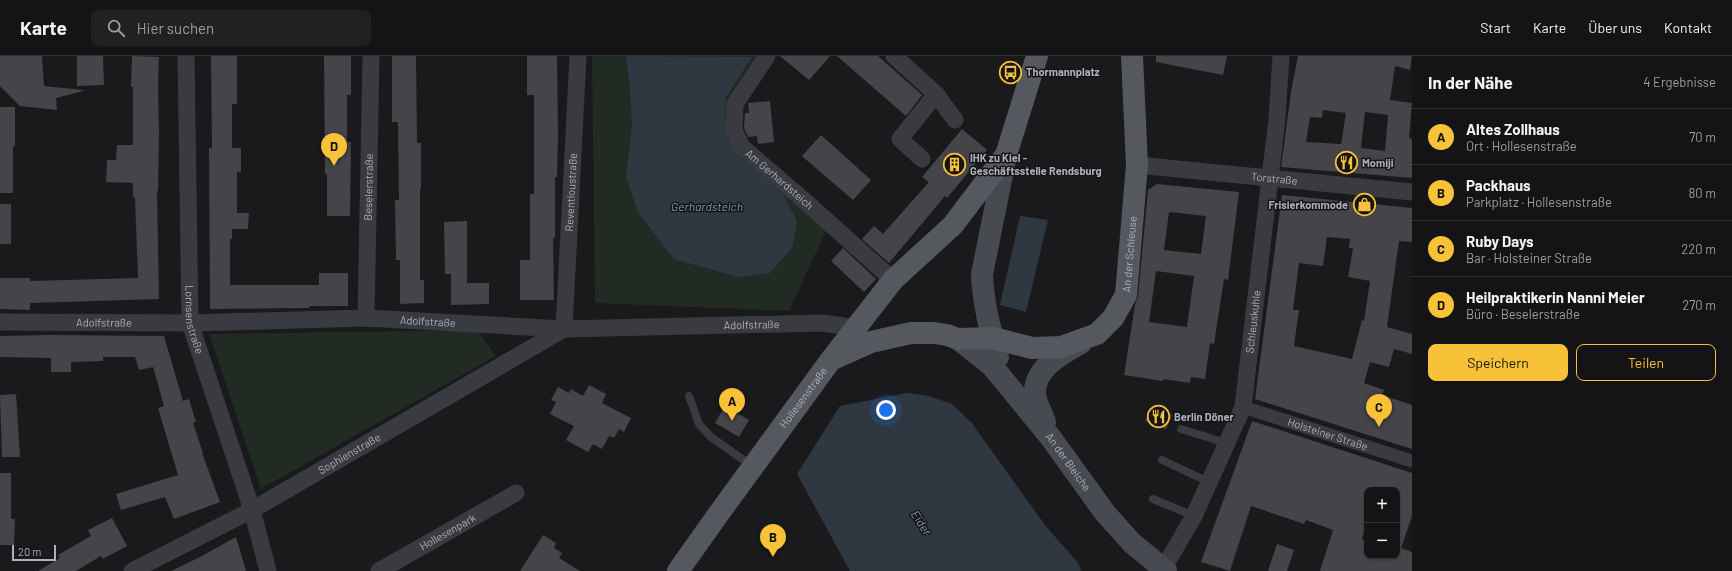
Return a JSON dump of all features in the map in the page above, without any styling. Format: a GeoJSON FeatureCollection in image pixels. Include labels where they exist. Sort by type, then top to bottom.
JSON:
{"type":"FeatureCollection","features":[{"type":"Feature","properties":{"kind":"main road"},"geometry":{"type":"LineString","coordinates":[[993,338],[987,318],[982,274],[1006,154],[1036,56]]}},
{"type":"Feature","properties":{"kind":"main road","name":"An der Schleuse"},"geometry":{"type":"LineString","coordinates":[[993,338],[1032,348],[1061,347],[1097,334],[1113,318],[1126,295],[1137,165],[1132,56]]}},
{"type":"Feature","properties":{"kind":"main road"},"geometry":{"type":"LineString","coordinates":[[830,361],[893,280],[953,225],[1006,154]]}},
{"type":"Feature","properties":{"kind":"main road","name":"Hollesenstraße"},"geometry":{"type":"LineString","coordinates":[[678,571],[830,361],[871,342],[911,334],[934,333],[947,335],[958,339],[993,338]]}},
{"type":"Feature","properties":{"kind":"main road"},"geometry":{"type":"LineString","coordinates":[[1051,438],[1035,395],[1036,384],[1042,372],[1056,358],[1097,334]]}},
{"type":"Feature","properties":{"kind":"main road","name":"An der Bleiche"},"geometry":{"type":"LineString","coordinates":[[993,338],[1005,381],[1051,438],[1105,513],[1132,543],[1164,570]]}},
{"type":"Feature","properties":{"kind":"main road"},"geometry":{"type":"LineString","coordinates":[[958,339],[981,356],[1005,381]]}},
{"type":"Feature","properties":{"kind":"street","name":"Lornsenstraße"},"geometry":{"type":"LineString","coordinates":[[186,56],[190,323],[252,510],[268,571]]}},
{"type":"Feature","properties":{"kind":"street","name":"Beselerstraße"},"geometry":{"type":"LineString","coordinates":[[366,318],[371,56]]}},
{"type":"Feature","properties":{"kind":"street","name":"Reventloustraße"},"geometry":{"type":"LineString","coordinates":[[564,329],[578,56]]}},
{"type":"Feature","properties":{"kind":"street","name":"Am Gerhardsteich"},"geometry":{"type":"LineString","coordinates":[[767,56],[735,104],[734,130],[742,147],[836,228],[893,280]]}},
{"type":"Feature","properties":{"kind":"street"},"geometry":{"type":"LineString","coordinates":[[894,56],[936,94],[955,120]]}},
{"type":"Feature","properties":{"kind":"street","name":"Schleuskuhle"},"geometry":{"type":"LineString","coordinates":[[1164,570],[1194,516],[1243,407],[1277,119],[1281,56]]}},
{"type":"Feature","properties":{"kind":"street"},"geometry":{"type":"LineString","coordinates":[[922,159],[900,139],[936,94]]}},
{"type":"Feature","properties":{"kind":"street","name":"Torstraße"},"geometry":{"type":"LineString","coordinates":[[1137,165],[1412,192]]}},
{"type":"Feature","properties":{"kind":"street","name":"Adolfstraße"},"geometry":{"type":"LineString","coordinates":[[0,322],[190,323],[366,318],[564,329],[824,323],[856,328]]}},
{"type":"Feature","properties":{"kind":"street","name":"Sophienstraße"},"geometry":{"type":"LineString","coordinates":[[132,571],[252,510],[564,329]]}},
{"type":"Feature","properties":{"kind":"street","name":"Holsteiner Straße"},"geometry":{"type":"LineString","coordinates":[[1243,407],[1412,461]]}},
{"type":"Feature","properties":{"kind":"street","name":"Hollesenpark"},"geometry":{"type":"LineString","coordinates":[[379,571],[516,493]]}},
{"type":"Feature","properties":{"kind":"lane"},"geometry":{"type":"LineString","coordinates":[[688,396],[699,424],[711,437],[753,467]]}},
{"type":"Feature","properties":{"kind":"lane"},"geometry":{"type":"LineString","coordinates":[[1181,429],[1226,444]]}},
{"type":"Feature","properties":{"kind":"lane"},"geometry":{"type":"LineString","coordinates":[[1162,460],[1209,482]]}},
{"type":"Feature","properties":{"kind":"lane"},"geometry":{"type":"LineString","coordinates":[[1153,499],[1194,516]]}},
{"type":"Feature","properties":{"kind":"shaded area"},"geometry":{"type":"Polygon","coordinates":[[[592,56],[758,56],[730,129],[827,229],[789,311],[595,303],[592,56]]]}},
{"type":"Feature","properties":{"kind":"shaded area"},"geometry":{"type":"Polygon","coordinates":[[[477,330],[496,356],[261,489],[209,334],[477,330]]]}},
{"type":"Feature","properties":{"kind":"water","name":"Gerhardsteich"},"geometry":{"type":"Polygon","coordinates":[[[626,56],[752,57],[726,97],[725,116],[728,138],[740,157],[782,193],[797,221],[792,248],[770,273],[738,277],[674,259],[638,212],[626,177],[632,126],[626,56]]]}},
{"type":"Feature","properties":{"kind":"water"},"geometry":{"type":"Polygon","coordinates":[[[1020,216],[1048,220],[1026,312],[1000,305],[1020,216]]]}},
{"type":"Feature","properties":{"kind":"water","name":"Eider"},"geometry":{"type":"Polygon","coordinates":[[[907,393],[929,396],[952,404],[971,422],[1045,525],[1079,564],[1081,571],[850,571],[797,474],[840,406],[907,393]]]}},
{"type":"Feature","properties":{"kind":"building"},"geometry":{"type":"Polygon","coordinates":[[[0,56],[42,56],[44,86],[83,91],[56,98],[57,110],[20,106],[0,86],[0,56]]]}},
{"type":"Feature","properties":{"kind":"building"},"geometry":{"type":"Polygon","coordinates":[[[77,56],[103,56],[104,85],[77,86],[77,56]]]}},
{"type":"Feature","properties":{"kind":"building"},"geometry":{"type":"Polygon","coordinates":[[[132,56],[159,57],[157,191],[159,299],[30,303],[30,310],[0,309],[0,278],[30,278],[30,281],[138,278],[135,198],[133,197],[133,183],[106,182],[107,160],[116,160],[117,145],[133,145],[133,87],[131,87],[132,56]]]}},
{"type":"Feature","properties":{"kind":"building"},"geometry":{"type":"Polygon","coordinates":[[[211,56],[237,56],[237,104],[232,104],[232,148],[241,148],[241,172],[237,172],[237,213],[249,213],[248,229],[232,229],[232,239],[230,239],[230,285],[319,285],[319,273],[348,273],[348,306],[210,309],[209,148],[212,148],[211,56]]]}},
{"type":"Feature","properties":{"kind":"building"},"geometry":{"type":"Polygon","coordinates":[[[324,56],[351,56],[351,95],[347,95],[347,142],[351,142],[350,216],[327,216],[327,174],[325,174],[324,56]]]}},
{"type":"Feature","properties":{"kind":"building"},"geometry":{"type":"Polygon","coordinates":[[[392,56],[416,56],[417,143],[421,143],[420,280],[424,280],[424,303],[400,304],[400,260],[396,260],[395,200],[399,200],[398,122],[392,122],[392,56]]]}},
{"type":"Feature","properties":{"kind":"building"},"geometry":{"type":"Polygon","coordinates":[[[527,56],[557,56],[558,135],[557,177],[555,177],[555,238],[553,238],[554,300],[520,300],[520,260],[530,260],[530,194],[534,194],[534,95],[527,95],[527,56]]]}},
{"type":"Feature","properties":{"kind":"building"},"geometry":{"type":"Polygon","coordinates":[[[780,56],[830,56],[809,80],[780,56]]]}},
{"type":"Feature","properties":{"kind":"building"},"geometry":{"type":"Polygon","coordinates":[[[837,56],[878,56],[922,95],[906,116],[837,56]]]}},
{"type":"Feature","properties":{"kind":"building"},"geometry":{"type":"Polygon","coordinates":[[[1156,56],[1227,56],[1223,75],[1156,62],[1156,56]]]}},
{"type":"Feature","properties":{"kind":"building"},"geometry":{"type":"Polygon","coordinates":[[[1298,56],[1412,56],[1410,70],[1395,66],[1390,100],[1412,103],[1409,138],[1412,139],[1412,178],[1281,167],[1291,92],[1298,56]],[[1323,110],[1322,118],[1310,117],[1306,142],[1341,144],[1346,113],[1323,110]],[[1365,112],[1361,148],[1385,151],[1388,115],[1365,112]]]}},
{"type":"Feature","properties":{"kind":"building"},"geometry":{"type":"Polygon","coordinates":[[[770,101],[774,142],[758,144],[757,136],[748,137],[744,128],[745,113],[749,113],[748,103],[770,101]]]}},
{"type":"Feature","properties":{"kind":"building"},"geometry":{"type":"Polygon","coordinates":[[[0,107],[15,107],[13,193],[0,193],[0,107]]]}},
{"type":"Feature","properties":{"kind":"building"},"geometry":{"type":"Polygon","coordinates":[[[962,129],[987,150],[947,198],[945,196],[889,263],[862,239],[874,226],[883,234],[929,182],[922,177],[962,129]]]}},
{"type":"Feature","properties":{"kind":"building"},"geometry":{"type":"Polygon","coordinates":[[[821,135],[871,180],[853,200],[802,156],[821,135]]]}},
{"type":"Feature","properties":{"kind":"building"},"geometry":{"type":"Polygon","coordinates":[[[1157,184],[1239,192],[1228,280],[1224,279],[1214,344],[1210,343],[1205,379],[1191,377],[1190,383],[1163,379],[1163,381],[1124,375],[1135,305],[1138,296],[1148,190],[1157,184]],[[1169,212],[1164,250],[1201,254],[1206,216],[1169,212]],[[1156,271],[1149,322],[1187,327],[1194,276],[1156,271]]]}},
{"type":"Feature","properties":{"kind":"building"},"geometry":{"type":"Polygon","coordinates":[[[1282,195],[1412,208],[1412,242],[1399,241],[1387,327],[1412,334],[1412,354],[1394,349],[1389,367],[1370,362],[1364,383],[1384,390],[1382,395],[1412,405],[1412,449],[1255,399],[1282,195]],[[1327,237],[1323,266],[1299,263],[1293,310],[1299,310],[1294,346],[1352,359],[1362,320],[1364,321],[1370,281],[1348,277],[1353,248],[1349,248],[1350,239],[1327,237]]]}},
{"type":"Feature","properties":{"kind":"building"},"geometry":{"type":"Polygon","coordinates":[[[0,204],[11,204],[11,244],[0,244],[0,204]]]}},
{"type":"Feature","properties":{"kind":"building"},"geometry":{"type":"Polygon","coordinates":[[[467,221],[467,283],[489,283],[489,304],[451,305],[451,274],[445,274],[444,222],[467,221]]]}},
{"type":"Feature","properties":{"kind":"building"},"geometry":{"type":"Polygon","coordinates":[[[843,248],[876,279],[864,292],[831,261],[843,248]]]}},
{"type":"Feature","properties":{"kind":"building"},"geometry":{"type":"Polygon","coordinates":[[[0,336],[164,336],[183,401],[189,399],[196,422],[193,423],[202,453],[220,502],[174,519],[165,497],[121,510],[116,494],[178,475],[158,408],[164,406],[153,367],[139,370],[135,357],[103,357],[103,361],[71,362],[71,372],[51,372],[51,358],[0,357],[0,336]]]}},
{"type":"Feature","properties":{"kind":"building"},"geometry":{"type":"Polygon","coordinates":[[[589,385],[606,394],[602,403],[631,418],[624,432],[619,429],[614,438],[609,436],[602,449],[593,444],[588,452],[566,440],[574,426],[550,414],[556,402],[551,400],[558,387],[569,393],[571,389],[583,396],[589,385]]]}},
{"type":"Feature","properties":{"kind":"building"},"geometry":{"type":"Polygon","coordinates":[[[16,394],[20,457],[2,457],[0,395],[16,394]]]}},
{"type":"Feature","properties":{"kind":"building"},"geometry":{"type":"Polygon","coordinates":[[[725,406],[749,420],[739,437],[715,423],[725,406]]]}},
{"type":"Feature","properties":{"kind":"building"},"geometry":{"type":"Polygon","coordinates":[[[1152,407],[1172,415],[1166,429],[1145,421],[1152,407]]]}},
{"type":"Feature","properties":{"kind":"building"},"geometry":{"type":"Polygon","coordinates":[[[1252,421],[1412,473],[1412,516],[1401,548],[1412,552],[1412,571],[1320,571],[1333,530],[1306,520],[1304,524],[1251,506],[1230,571],[1201,562],[1252,421]]]}},
{"type":"Feature","properties":{"kind":"building"},"geometry":{"type":"Polygon","coordinates":[[[0,473],[11,473],[11,519],[15,519],[14,545],[0,545],[0,473]]]}},
{"type":"Feature","properties":{"kind":"building"},"geometry":{"type":"Polygon","coordinates":[[[112,518],[127,546],[103,559],[101,556],[76,571],[38,571],[60,558],[58,555],[91,536],[88,530],[112,518]]]}},
{"type":"Feature","properties":{"kind":"building"},"geometry":{"type":"Polygon","coordinates":[[[543,535],[556,543],[554,548],[562,553],[559,558],[580,571],[520,571],[543,535]]]}},
{"type":"Feature","properties":{"kind":"building"},"geometry":{"type":"Polygon","coordinates":[[[236,537],[246,571],[171,571],[200,557],[236,537]]]}},
{"type":"Feature","properties":{"kind":"building"},"geometry":{"type":"Polygon","coordinates":[[[1277,544],[1294,550],[1287,571],[1268,571],[1277,544]]]}},
{"type":"Feature","properties":{"kind":"place","name":"Thormannplatz"},"geometry":{"type":"Point","coordinates":[1010,72]}},
{"type":"Feature","properties":{"kind":"place","name":"Momiji"},"geometry":{"type":"Point","coordinates":[1347,163]}},
{"type":"Feature","properties":{"kind":"place","name":"IHK zu Kiel - Geschäftsstelle Rendsburg"},"geometry":{"type":"Point","coordinates":[954,164]}},
{"type":"Feature","properties":{"kind":"place","name":"Heilpraktikerin Nanni Meier"},"geometry":{"type":"Point","coordinates":[334,166]}},
{"type":"Feature","properties":{"kind":"place","name":"Frisierkommode"},"geometry":{"type":"Point","coordinates":[1364,205]}},
{"type":"Feature","properties":{"kind":"place","name":"Berlin Döner"},"geometry":{"type":"Point","coordinates":[1159,417]}},
{"type":"Feature","properties":{"kind":"place","name":"Altes Zollhaus"},"geometry":{"type":"Point","coordinates":[732,421]}},
{"type":"Feature","properties":{"kind":"place","name":"Ruby Days"},"geometry":{"type":"Point","coordinates":[1379,427]}},
{"type":"Feature","properties":{"kind":"place","name":"Packhaus"},"geometry":{"type":"Point","coordinates":[773,557]}}]}
